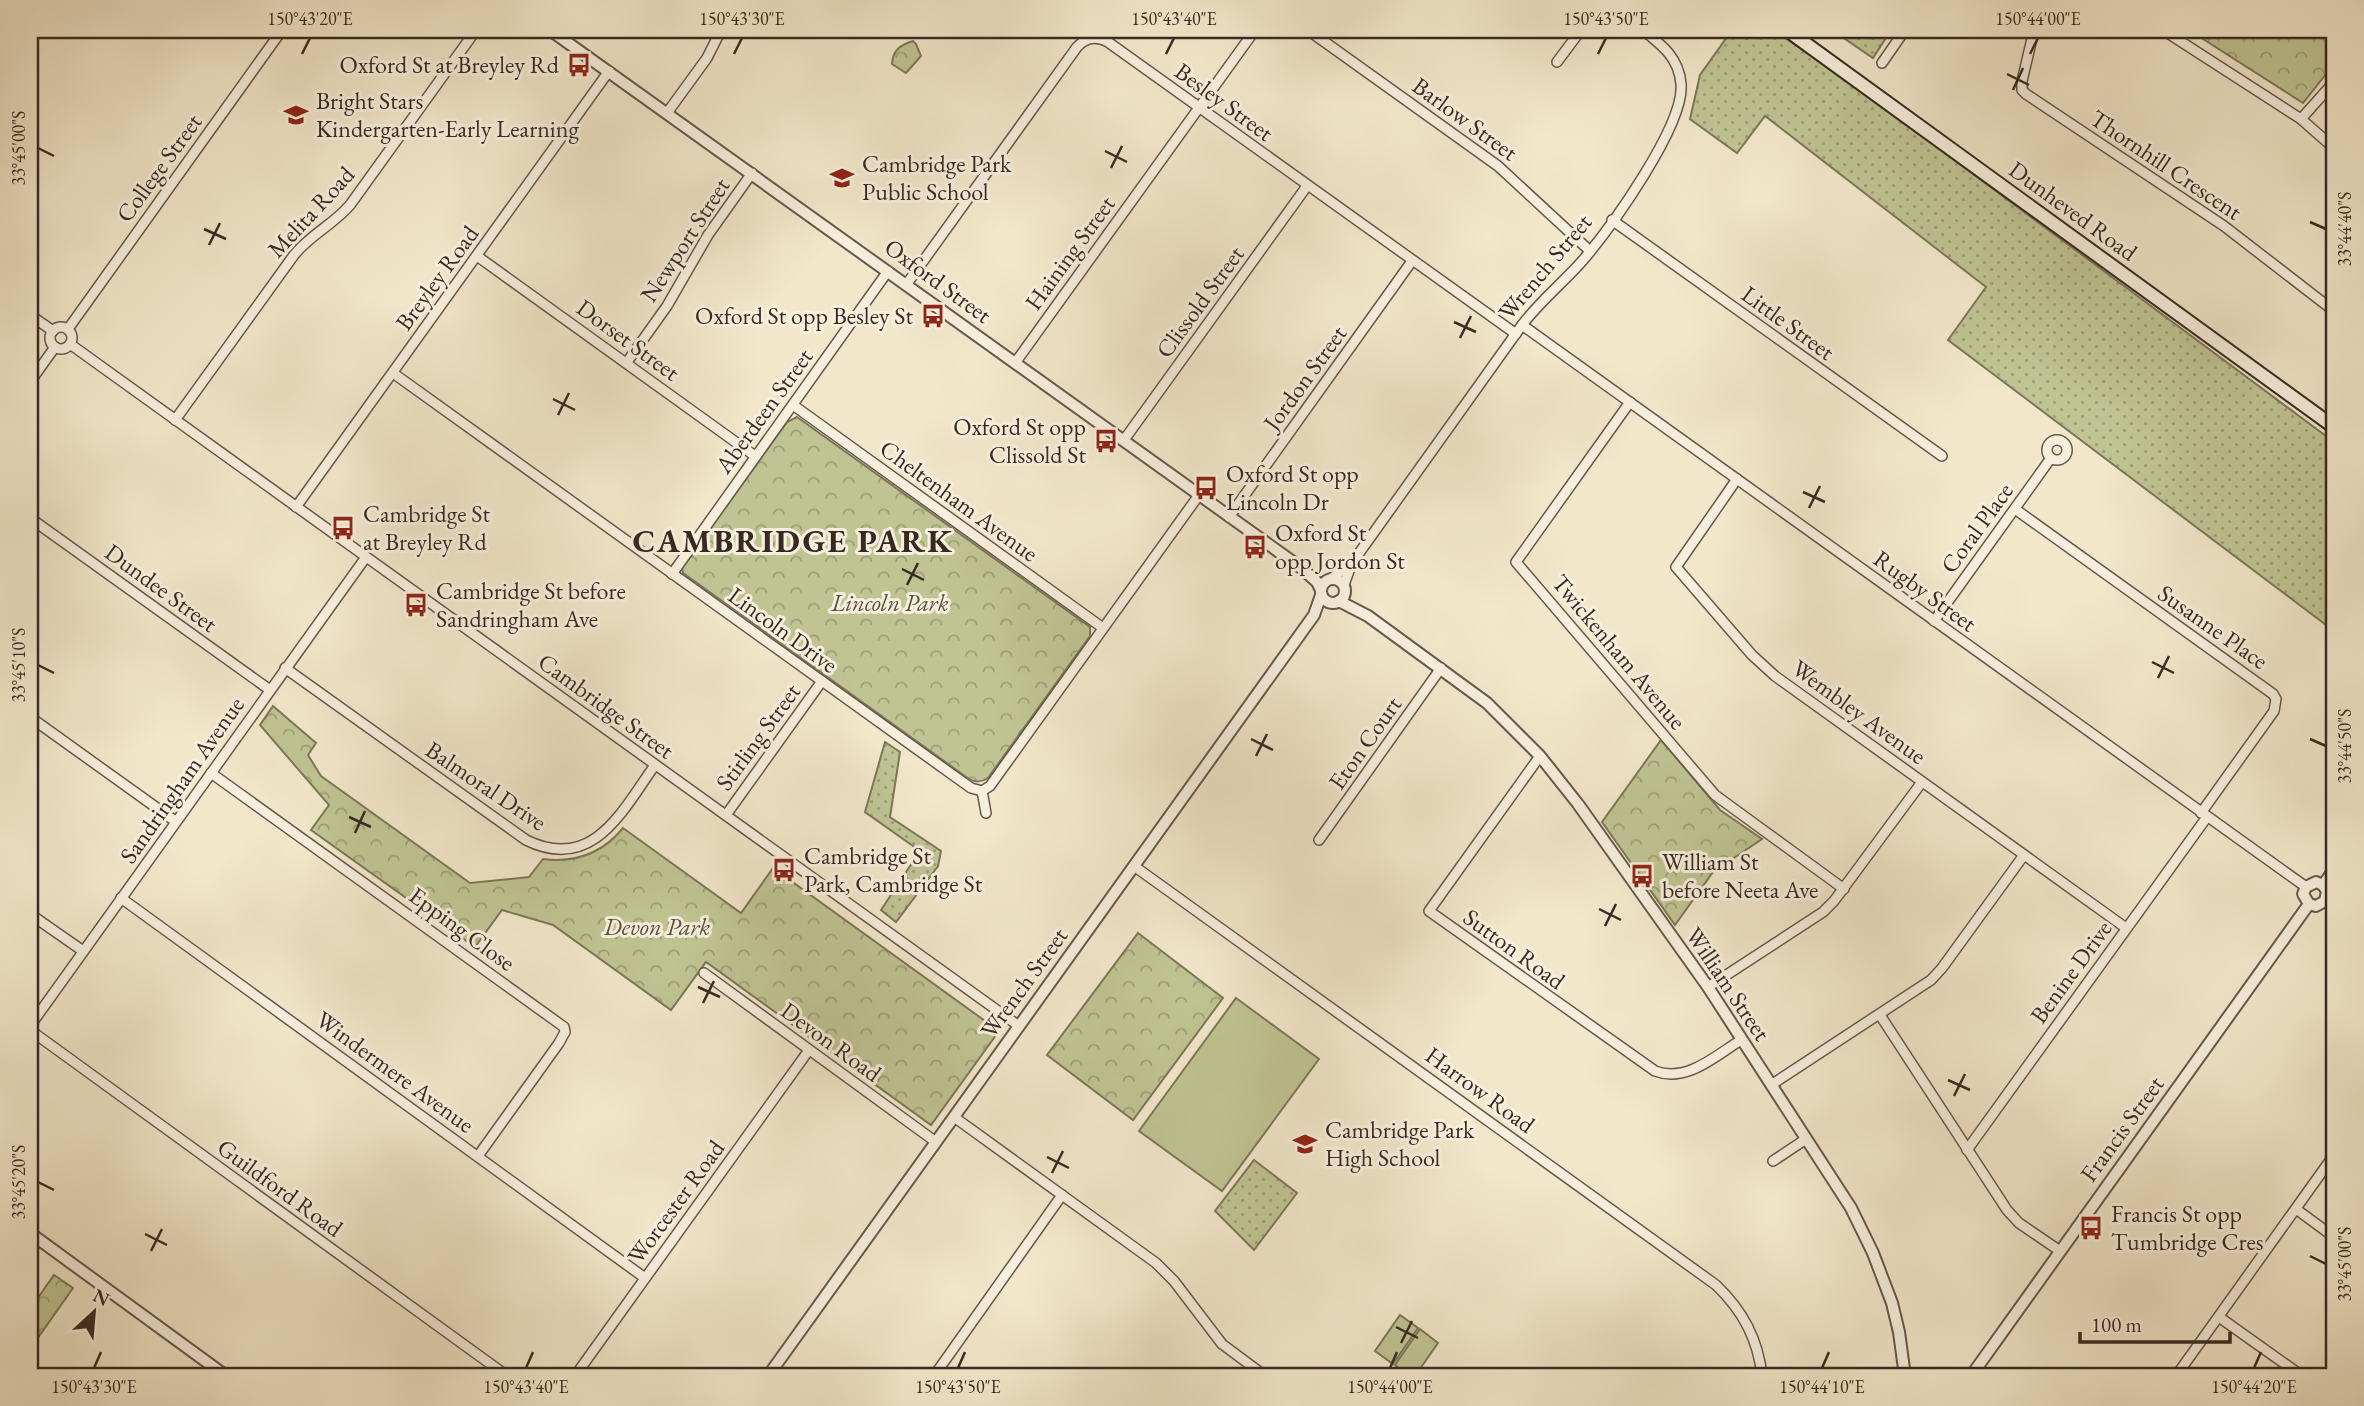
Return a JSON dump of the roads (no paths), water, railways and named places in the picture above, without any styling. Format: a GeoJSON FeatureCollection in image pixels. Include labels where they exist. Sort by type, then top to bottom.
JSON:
{"type":"FeatureCollection","features":[{"type":"Feature","properties":{"kind":"main road","name":"Dunheved Road"},"geometry":{"type":"LineString","coordinates":[[1787,30],[2334,427]]}},
{"type":"Feature","properties":{"kind":"street","name":"College Street"},"geometry":{"type":"LineString","coordinates":[[68,330],[282,30]]}},
{"type":"Feature","properties":{"kind":"street","name":"Melita Road"},"geometry":{"type":"LineString","coordinates":[[175,420],[293,255],[350,205],[476,30]]}},
{"type":"Feature","properties":{"kind":"street","name":"Oxford Street"},"geometry":{"type":"LineString","coordinates":[[550,30],[1332,591]]}},
{"type":"Feature","properties":{"kind":"street"},"geometry":{"type":"LineString","coordinates":[[667,113],[707,58],[721,30]]}},
{"type":"Feature","properties":{"kind":"street","name":"Haining Street"},"geometry":{"type":"LineString","coordinates":[[1015,363],[1255,30]]}},
{"type":"Feature","properties":{"kind":"street","name":"Barlow Street"},"geometry":{"type":"LineString","coordinates":[[1308,30],[1498,166],[1590,251]]}},
{"type":"Feature","properties":{"kind":"street"},"geometry":{"type":"LineString","coordinates":[[1557,62],[1581,30]]}},
{"type":"Feature","properties":{"kind":"street","name":"Wrench Street"},"geometry":{"type":"LineString","coordinates":[[768,1376],[1522,325],[1543,299],[1590,251],[1653,159],[1676,113],[1681,92],[1680,78],[1672,58],[1662,45],[1643,30]]}},
{"type":"Feature","properties":{"kind":"street"},"geometry":{"type":"LineString","coordinates":[[1882,63],[1905,30]]}},
{"type":"Feature","properties":{"kind":"street","name":"Thornhill Crescent"},"geometry":{"type":"LineString","coordinates":[[2034,30],[2022,81],[2022,90],[2026,94],[2215,219],[2334,311]]}},
{"type":"Feature","properties":{"kind":"street"},"geometry":{"type":"LineString","coordinates":[[2163,30],[2301,119],[2334,148]]}},
{"type":"Feature","properties":{"kind":"street","name":"Besley Street"},"geometry":{"type":"LineString","coordinates":[[906,285],[1077,47],[1086,39],[1098,38],[1516,334]]}},
{"type":"Feature","properties":{"kind":"street","name":"Breyley Road"},"geometry":{"type":"LineString","coordinates":[[296,507],[609,71]]}},
{"type":"Feature","properties":{"kind":"street"},"geometry":{"type":"LineString","coordinates":[[2301,119],[2334,82]]}},
{"type":"Feature","properties":{"kind":"street","name":"Newport Street"},"geometry":{"type":"LineString","coordinates":[[627,362],[667,306],[708,235],[752,173]]}},
{"type":"Feature","properties":{"kind":"street","name":"Clissold Street"},"geometry":{"type":"LineString","coordinates":[[1124,440],[1307,186]]}},
{"type":"Feature","properties":{"kind":"street","name":"Little Street"},"geometry":{"type":"LineString","coordinates":[[1612,220],[1942,456]]}},
{"type":"Feature","properties":{"kind":"street","name":"Dorset Street"},"geometry":{"type":"LineString","coordinates":[[477,256],[755,456]]}},
{"type":"Feature","properties":{"kind":"street","name":"Jordon Street"},"geometry":{"type":"LineString","coordinates":[[1229,517],[1412,261]]}},
{"type":"Feature","properties":{"kind":"street","name":"Aberdeen Street"},"geometry":{"type":"LineString","coordinates":[[672,574],[888,271]]}},
{"type":"Feature","properties":{"kind":"street"},"geometry":{"type":"LineString","coordinates":[[30,315],[52,331]]}},
{"type":"Feature","properties":{"kind":"street","name":"Rugby Street"},"geometry":{"type":"LineString","coordinates":[[1522,325],[2306,887]]}},
{"type":"Feature","properties":{"kind":"street"},"geometry":{"type":"LineString","coordinates":[[62,327],[68,330],[72,335],[70,344],[62,348],[55,346],[50,338],[52,331],[62,327]]}},
{"type":"Feature","properties":{"kind":"street","name":"Cambridge Street"},"geometry":{"type":"LineString","coordinates":[[70,344],[1018,1026]]}},
{"type":"Feature","properties":{"kind":"street"},"geometry":{"type":"LineString","coordinates":[[30,382],[55,346]]}},
{"type":"Feature","properties":{"kind":"street","name":"Lincoln Drive"},"geometry":{"type":"LineString","coordinates":[[393,373],[971,788],[982,791]]}},
{"type":"Feature","properties":{"kind":"street","name":"Twickenham Avenue"},"geometry":{"type":"LineString","coordinates":[[1630,402],[1517,562],[1715,795],[1844,889]]}},
{"type":"Feature","properties":{"kind":"street","name":"Cheltenham Avenue"},"geometry":{"type":"LineString","coordinates":[[793,405],[1103,628]]}},
{"type":"Feature","properties":{"kind":"street","name":"Coral Place"},"geometry":{"type":"LineString","coordinates":[[1934,621],[2051,458]]}},
{"type":"Feature","properties":{"kind":"street","name":"Wembley Avenue"},"geometry":{"type":"LineString","coordinates":[[1737,479],[1676,567],[1767,669],[2126,928]]}},
{"type":"Feature","properties":{"kind":"street"},"geometry":{"type":"LineString","coordinates":[[986,814],[982,791],[990,786],[1199,495]]}},
{"type":"Feature","properties":{"kind":"street","name":"Susanne Place"},"geometry":{"type":"LineString","coordinates":[[2015,509],[2273,694],[2276,699],[2274,710],[2204,815]]}},
{"type":"Feature","properties":{"kind":"street","name":"Dundee Street"},"geometry":{"type":"LineString","coordinates":[[30,518],[270,690]]}},
{"type":"Feature","properties":{"kind":"street","name":"Sandringham Avenue"},"geometry":{"type":"LineString","coordinates":[[30,1028],[175,821],[366,557]]}},
{"type":"Feature","properties":{"kind":"street","name":"William Street"},"geometry":{"type":"LineString","coordinates":[[1332,591],[1487,703],[1540,756],[1578,804],[1708,987],[1851,1208],[1878,1263],[1897,1322],[1905,1376]]}},
{"type":"Feature","properties":{"kind":"street","name":"Balmoral Drive"},"geometry":{"type":"LineString","coordinates":[[285,668],[526,840],[543,848],[570,849],[587,845],[596,839],[614,822],[655,765]]}},
{"type":"Feature","properties":{"kind":"street","name":"Eton Court"},"geometry":{"type":"LineString","coordinates":[[1319,840],[1441,668]]}},
{"type":"Feature","properties":{"kind":"street","name":"Stirling Street"},"geometry":{"type":"LineString","coordinates":[[726,815],[822,681]]}},
{"type":"Feature","properties":{"kind":"street"},"geometry":{"type":"LineString","coordinates":[[30,717],[175,821]]}},
{"type":"Feature","properties":{"kind":"street","name":"Sutton Road"},"geometry":{"type":"LineString","coordinates":[[1540,756],[1429,911],[1655,1072],[1674,1076],[1686,1073],[1741,1040]]}},
{"type":"Feature","properties":{"kind":"street","name":"Epping Close"},"geometry":{"type":"LineString","coordinates":[[211,772],[564,1027],[565,1032],[559,1043],[478,1156]]}},
{"type":"Feature","properties":{"kind":"street"},"geometry":{"type":"LineString","coordinates":[[1708,987],[1823,912],[1844,889],[1922,782]]}},
{"type":"Feature","properties":{"kind":"street","name":"Benine Drive"},"geometry":{"type":"LineString","coordinates":[[1967,1150],[2204,815]]}},
{"type":"Feature","properties":{"kind":"street"},"geometry":{"type":"LineString","coordinates":[[1771,1085],[1936,976],[2024,855]]}},
{"type":"Feature","properties":{"kind":"street","name":"Harrow Road"},"geometry":{"type":"LineString","coordinates":[[1134,866],[1716,1285],[1736,1306],[1751,1330],[1762,1376]]}},
{"type":"Feature","properties":{"kind":"street"},"geometry":{"type":"LineString","coordinates":[[2323,885],[2334,870]]}},
{"type":"Feature","properties":{"kind":"street"},"geometry":{"type":"LineString","coordinates":[[2316,882],[2323,885],[2330,905],[2309,904],[2304,898],[2306,887],[2316,882]]}},
{"type":"Feature","properties":{"kind":"street","name":"Windermere Avenue"},"geometry":{"type":"LineString","coordinates":[[121,898],[645,1278]]}},
{"type":"Feature","properties":{"kind":"street","name":"Francis Street"},"geometry":{"type":"LineString","coordinates":[[1975,1375],[2060,1251],[2309,904]]}},
{"type":"Feature","properties":{"kind":"street"},"geometry":{"type":"LineString","coordinates":[[30,914],[83,951]]}},
{"type":"Feature","properties":{"kind":"street","name":"Devon Road"},"geometry":{"type":"LineString","coordinates":[[704,973],[936,1142]]}},
{"type":"Feature","properties":{"kind":"street"},"geometry":{"type":"LineString","coordinates":[[1880,1015],[2011,1215],[2060,1251]]}},
{"type":"Feature","properties":{"kind":"street","name":"Guildford Road"},"geometry":{"type":"LineString","coordinates":[[30,1028],[507,1376]]}},
{"type":"Feature","properties":{"kind":"street","name":"Worcester Road"},"geometry":{"type":"LineString","coordinates":[[575,1376],[809,1050]]}},
{"type":"Feature","properties":{"kind":"street"},"geometry":{"type":"LineString","coordinates":[[954,1117],[1160,1266],[1222,1344],[1265,1376]]}},
{"type":"Feature","properties":{"kind":"street"},"geometry":{"type":"LineString","coordinates":[[1773,1161],[1806,1139]]}},
{"type":"Feature","properties":{"kind":"street"},"geometry":{"type":"LineString","coordinates":[[2176,1376],[2334,1155]]}},
{"type":"Feature","properties":{"kind":"street"},"geometry":{"type":"LineString","coordinates":[[934,1376],[1062,1195]]}},
{"type":"Feature","properties":{"kind":"street"},"geometry":{"type":"LineString","coordinates":[[2296,1209],[2334,1237]]}},
{"type":"Feature","properties":{"kind":"street"},"geometry":{"type":"LineString","coordinates":[[30,1233],[226,1376]]}},
{"type":"Feature","properties":{"kind":"street"},"geometry":{"type":"LineString","coordinates":[[2219,1317],[2302,1376]]}},
{"type":"Feature","properties":{"kind":"street"},"geometry":{"type":"LineString","coordinates":[[1044,1376],[1084,1376]]}},
{"type":"Feature","properties":{"kind":"place","name":"Oxford St at Breyley Rd"},"geometry":{"type":"Point","coordinates":[579,65]}},
{"type":"Feature","properties":{"kind":"place","name":"Bright Stars Kindergarten-Early Learning"},"geometry":{"type":"Point","coordinates":[296,115]}},
{"type":"Feature","properties":{"kind":"place","name":"Cambridge Park Public School"},"geometry":{"type":"Point","coordinates":[842,178]}},
{"type":"Feature","properties":{"kind":"place","name":"Oxford St opp Besley St"},"geometry":{"type":"Point","coordinates":[933,316]}},
{"type":"Feature","properties":{"kind":"place","name":"Oxford St opp Clissold St"},"geometry":{"type":"Point","coordinates":[1106,441]}},
{"type":"Feature","properties":{"kind":"place","name":"Oxford St opp Lincoln Dr"},"geometry":{"type":"Point","coordinates":[1206,488]}},
{"type":"Feature","properties":{"kind":"place","name":"Cambridge St at Breyley Rd"},"geometry":{"type":"Point","coordinates":[343,528]}},
{"type":"Feature","properties":{"kind":"place","name":"Oxford St opp Jordon St"},"geometry":{"type":"Point","coordinates":[1255,547]}},
{"type":"Feature","properties":{"kind":"place","name":"Cambridge St before Sandringham Ave"},"geometry":{"type":"Point","coordinates":[416,605]}},
{"type":"Feature","properties":{"kind":"place","name":"Cambridge St Park, Cambridge St"},"geometry":{"type":"Point","coordinates":[784,870]}},
{"type":"Feature","properties":{"kind":"place","name":"William St before Neeta Ave"},"geometry":{"type":"Point","coordinates":[1642,876]}},
{"type":"Feature","properties":{"kind":"place","name":"Cambridge Park High School"},"geometry":{"type":"Point","coordinates":[1305,1144]}},
{"type":"Feature","properties":{"kind":"place","name":"Francis St opp Tumbridge Cres"},"geometry":{"type":"Point","coordinates":[2091,1228]}},
{"type":"Feature","properties":{"kind":"district","name":"CAMBRIDGE PARK"},"geometry":{"type":"Point","coordinates":[793,541]}},
{"type":"Feature","properties":{"kind":"park label","name":"Lincoln Park"},"geometry":{"type":"Point","coordinates":[890,603]}},
{"type":"Feature","properties":{"kind":"park label","name":"Devon Park"},"geometry":{"type":"Point","coordinates":[657,927]}}]}
